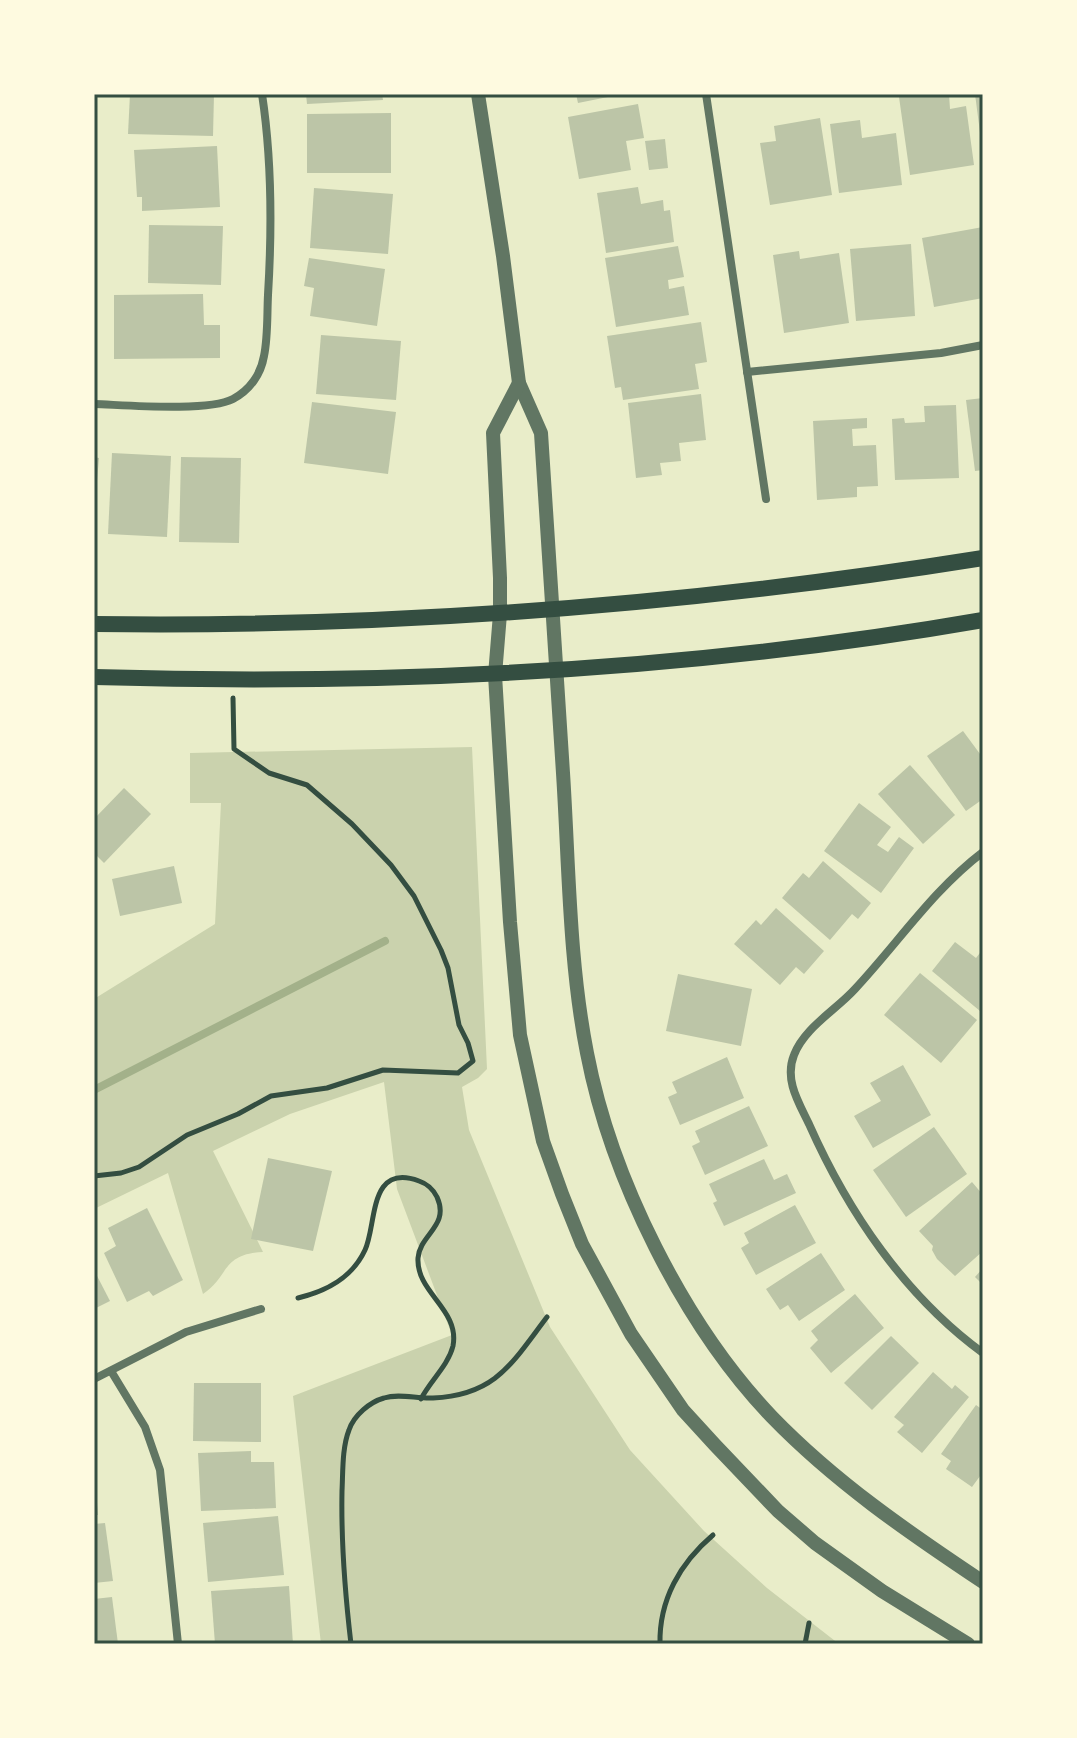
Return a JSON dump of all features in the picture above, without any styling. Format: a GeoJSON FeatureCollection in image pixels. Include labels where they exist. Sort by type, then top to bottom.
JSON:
{"type":"FeatureCollection","features":[{"type":"Feature","properties":{"kind":"main road"},"geometry":{"type":"LineString","coordinates":[[94,624],[289,623],[500,614],[755,591],[983,558]]}},
{"type":"Feature","properties":{"kind":"main road"},"geometry":{"type":"LineString","coordinates":[[94,677],[234,680],[495,675],[752,652],[983,620]]}},
{"type":"Feature","properties":{"kind":"street"},"geometry":{"type":"LineString","coordinates":[[94,404],[209,405],[230,400],[247,390],[258,375],[264,356],[267,318],[270,220],[262,94]]}},
{"type":"Feature","properties":{"kind":"street"},"geometry":{"type":"LineString","coordinates":[[478,94],[519,383],[541,433],[575,961],[587,1055],[599,1105],[649,1232],[693,1314],[720,1352],[771,1415],[834,1475],[868,1504],[983,1582]]}},
{"type":"Feature","properties":{"kind":"street"},"geometry":{"type":"LineString","coordinates":[[706,94],[766,499]]}},
{"type":"Feature","properties":{"kind":"street"},"geometry":{"type":"LineString","coordinates":[[747,372],[941,353],[983,345]]}},
{"type":"Feature","properties":{"kind":"street"},"geometry":{"type":"LineString","coordinates":[[519,383],[493,433],[500,614],[495,675],[520,1035],[543,1141],[582,1244],[605,1291],[683,1410],[746,1479],[806,1535],[846,1567],[968,1644]]}},
{"type":"Feature","properties":{"kind":"street"},"geometry":{"type":"LineString","coordinates":[[983,852],[929,902],[854,990],[804,1039],[793,1056],[790,1073],[793,1090],[832,1177],[850,1206],[897,1270],[947,1323],[983,1353]]}},
{"type":"Feature","properties":{"kind":"street"},"geometry":{"type":"LineString","coordinates":[[94,1379],[186,1332],[261,1309]]}},
{"type":"Feature","properties":{"kind":"street"},"geometry":{"type":"LineString","coordinates":[[111,1371],[145,1427],[160,1470],[178,1644]]}},
{"type":"Feature","properties":{"kind":"path"},"geometry":{"type":"LineString","coordinates":[[94,1176],[139,1167],[187,1135],[238,1114],[271,1096],[327,1088],[383,1070],[458,1073],[473,1061],[459,1025],[448,968],[414,896],[391,865],[352,824],[307,785],[269,773],[234,749],[234,680]]}},
{"type":"Feature","properties":{"kind":"path"},"geometry":{"type":"LineString","coordinates":[[298,1298],[327,1289],[357,1264],[370,1239],[376,1200],[389,1183],[407,1178],[427,1184],[439,1202],[439,1222],[422,1246],[418,1263],[428,1287],[452,1321],[454,1333],[448,1358],[421,1399]]}},
{"type":"Feature","properties":{"kind":"path"},"geometry":{"type":"LineString","coordinates":[[351,1644],[342,1521],[343,1473],[350,1427],[374,1401],[389,1396],[421,1399],[468,1394],[499,1378],[547,1317]]}},
{"type":"Feature","properties":{"kind":"path"},"geometry":{"type":"LineString","coordinates":[[660,1644],[659,1628],[671,1587],[695,1550],[713,1535]]}},
{"type":"Feature","properties":{"kind":"path"},"geometry":{"type":"LineString","coordinates":[[805,1644],[809,1623]]}},
{"type":"Feature","properties":{"kind":"green space"},"geometry":{"type":"Polygon","coordinates":[[[472,747],[487,1069],[462,1087],[469,1130],[550,1327],[630,1450],[704,1531],[767,1588],[839,1644],[321,1644],[293,1396],[452,1335],[397,1189],[384,1082],[290,1114],[213,1151],[263,1252],[232,1262],[203,1294],[168,1173],[94,1209],[94,999],[215,924],[221,803],[190,803],[190,753],[472,747]]]}},
{"type":"Feature","properties":{"kind":"building"},"geometry":{"type":"Polygon","coordinates":[[[130,94],[214,94],[213,136],[128,134],[130,94]]]}},
{"type":"Feature","properties":{"kind":"building"},"geometry":{"type":"Polygon","coordinates":[[[306,94],[382,94],[383,100],[307,104],[306,94]]]}},
{"type":"Feature","properties":{"kind":"building"},"geometry":{"type":"Polygon","coordinates":[[[576,94],[618,94],[618,95],[578,103],[576,94]]]}},
{"type":"Feature","properties":{"kind":"building"},"geometry":{"type":"Polygon","coordinates":[[[949,94],[950,109],[966,106],[974,165],[910,175],[899,97],[949,94]]]}},
{"type":"Feature","properties":{"kind":"building"},"geometry":{"type":"Polygon","coordinates":[[[975,94],[983,94],[983,140],[981,140],[975,94]]]}},
{"type":"Feature","properties":{"kind":"building"},"geometry":{"type":"Polygon","coordinates":[[[638,104],[644,138],[626,141],[631,170],[579,179],[568,117],[638,104]]]}},
{"type":"Feature","properties":{"kind":"building"},"geometry":{"type":"Polygon","coordinates":[[[391,113],[391,173],[307,173],[307,114],[391,113]]]}},
{"type":"Feature","properties":{"kind":"building"},"geometry":{"type":"Polygon","coordinates":[[[820,118],[832,195],[770,205],[760,143],[776,141],[774,126],[820,118]]]}},
{"type":"Feature","properties":{"kind":"building"},"geometry":{"type":"Polygon","coordinates":[[[860,120],[862,138],[896,133],[902,185],[839,193],[830,124],[860,120]]]}},
{"type":"Feature","properties":{"kind":"building"},"geometry":{"type":"Polygon","coordinates":[[[665,139],[668,168],[649,170],[645,141],[665,139]]]}},
{"type":"Feature","properties":{"kind":"building"},"geometry":{"type":"Polygon","coordinates":[[[217,146],[220,207],[142,211],[142,197],[137,197],[134,150],[217,146]]]}},
{"type":"Feature","properties":{"kind":"building"},"geometry":{"type":"Polygon","coordinates":[[[638,187],[641,204],[663,200],[664,211],[670,210],[674,242],[606,253],[597,193],[638,187]]]}},
{"type":"Feature","properties":{"kind":"building"},"geometry":{"type":"Polygon","coordinates":[[[314,188],[393,194],[388,254],[310,248],[314,188]]]}},
{"type":"Feature","properties":{"kind":"building"},"geometry":{"type":"Polygon","coordinates":[[[149,225],[223,226],[221,285],[148,283],[149,225]]]}},
{"type":"Feature","properties":{"kind":"building"},"geometry":{"type":"Polygon","coordinates":[[[983,227],[983,298],[934,307],[922,238],[983,227]]]}},
{"type":"Feature","properties":{"kind":"building"},"geometry":{"type":"Polygon","coordinates":[[[911,244],[915,316],[856,321],[850,249],[911,244]]]}},
{"type":"Feature","properties":{"kind":"building"},"geometry":{"type":"Polygon","coordinates":[[[678,246],[684,277],[668,280],[669,289],[684,286],[689,315],[616,327],[605,258],[678,246]]]}},
{"type":"Feature","properties":{"kind":"building"},"geometry":{"type":"Polygon","coordinates":[[[799,251],[800,259],[839,253],[849,323],[784,333],[773,255],[799,251]]]}},
{"type":"Feature","properties":{"kind":"building"},"geometry":{"type":"Polygon","coordinates":[[[309,258],[385,269],[377,326],[310,316],[314,288],[304,286],[309,258]]]}},
{"type":"Feature","properties":{"kind":"building"},"geometry":{"type":"Polygon","coordinates":[[[203,294],[204,325],[220,325],[220,358],[114,359],[114,295],[203,294]]]}},
{"type":"Feature","properties":{"kind":"building"},"geometry":{"type":"Polygon","coordinates":[[[701,322],[707,362],[695,364],[699,389],[623,400],[621,387],[615,388],[607,336],[701,322]]]}},
{"type":"Feature","properties":{"kind":"building"},"geometry":{"type":"Polygon","coordinates":[[[321,335],[401,341],[396,400],[316,394],[321,335]]]}},
{"type":"Feature","properties":{"kind":"building"},"geometry":{"type":"Polygon","coordinates":[[[701,394],[706,440],[679,443],[681,461],[660,463],[662,475],[636,478],[628,403],[701,394]]]}},
{"type":"Feature","properties":{"kind":"building"},"geometry":{"type":"Polygon","coordinates":[[[983,398],[983,470],[975,471],[966,400],[983,398]]]}},
{"type":"Feature","properties":{"kind":"building"},"geometry":{"type":"Polygon","coordinates":[[[312,402],[396,412],[388,474],[304,463],[312,402]]]}},
{"type":"Feature","properties":{"kind":"building"},"geometry":{"type":"Polygon","coordinates":[[[956,405],[959,478],[895,480],[892,419],[904,418],[905,423],[925,422],[924,406],[956,405]]]}},
{"type":"Feature","properties":{"kind":"building"},"geometry":{"type":"Polygon","coordinates":[[[867,418],[867,428],[852,429],[853,446],[876,445],[878,486],[857,487],[857,497],[817,500],[813,421],[867,418]]]}},
{"type":"Feature","properties":{"kind":"building"},"geometry":{"type":"Polygon","coordinates":[[[112,453],[171,456],[167,537],[108,534],[112,453]]]}},
{"type":"Feature","properties":{"kind":"building"},"geometry":{"type":"Polygon","coordinates":[[[94,457],[99,458],[96,492],[94,492],[94,457]]]}},
{"type":"Feature","properties":{"kind":"building"},"geometry":{"type":"Polygon","coordinates":[[[181,457],[241,458],[239,543],[179,542],[181,457]]]}},
{"type":"Feature","properties":{"kind":"building"},"geometry":{"type":"Polygon","coordinates":[[[963,731],[983,758],[983,799],[966,811],[927,756],[963,731]]]}},
{"type":"Feature","properties":{"kind":"building"},"geometry":{"type":"Polygon","coordinates":[[[910,765],[955,815],[923,844],[878,794],[910,765]]]}},
{"type":"Feature","properties":{"kind":"building"},"geometry":{"type":"Polygon","coordinates":[[[124,788],[151,814],[104,863],[94,853],[94,819],[124,788]]]}},
{"type":"Feature","properties":{"kind":"building"},"geometry":{"type":"Polygon","coordinates":[[[859,803],[891,827],[877,845],[888,852],[899,837],[914,848],[881,893],[824,851],[859,803]]]}},
{"type":"Feature","properties":{"kind":"building"},"geometry":{"type":"Polygon","coordinates":[[[823,861],[871,903],[858,919],[852,914],[830,940],[782,898],[803,873],[809,878],[823,861]]]}},
{"type":"Feature","properties":{"kind":"building"},"geometry":{"type":"Polygon","coordinates":[[[174,866],[182,903],[120,916],[112,879],[174,866]]]}},
{"type":"Feature","properties":{"kind":"building"},"geometry":{"type":"Polygon","coordinates":[[[776,908],[824,951],[804,974],[796,967],[780,985],[734,944],[756,920],[761,925],[776,908]]]}},
{"type":"Feature","properties":{"kind":"building"},"geometry":{"type":"Polygon","coordinates":[[[955,942],[976,958],[983,949],[983,1007],[980,1011],[932,971],[955,942]]]}},
{"type":"Feature","properties":{"kind":"building"},"geometry":{"type":"Polygon","coordinates":[[[920,973],[977,1020],[941,1063],[884,1015],[920,973]]]}},
{"type":"Feature","properties":{"kind":"building"},"geometry":{"type":"Polygon","coordinates":[[[678,974],[752,989],[741,1046],[666,1031],[678,974]]]}},
{"type":"Feature","properties":{"kind":"building"},"geometry":{"type":"Polygon","coordinates":[[[727,1057],[744,1098],[680,1125],[668,1097],[677,1093],[672,1082],[727,1057]]]}},
{"type":"Feature","properties":{"kind":"building"},"geometry":{"type":"Polygon","coordinates":[[[903,1065],[931,1115],[873,1148],[854,1116],[881,1101],[870,1083],[903,1065]]]}},
{"type":"Feature","properties":{"kind":"building"},"geometry":{"type":"Polygon","coordinates":[[[749,1106],[768,1146],[705,1175],[692,1146],[700,1142],[695,1131],[749,1106]]]}},
{"type":"Feature","properties":{"kind":"building"},"geometry":{"type":"Polygon","coordinates":[[[934,1127],[967,1174],[906,1217],[873,1170],[934,1127]]]}},
{"type":"Feature","properties":{"kind":"building"},"geometry":{"type":"Polygon","coordinates":[[[268,1158],[332,1171],[313,1251],[251,1239],[268,1158]]]}},
{"type":"Feature","properties":{"kind":"building"},"geometry":{"type":"Polygon","coordinates":[[[764,1159],[774,1180],[787,1174],[796,1193],[724,1226],[713,1203],[717,1201],[709,1184],[764,1159]]]}},
{"type":"Feature","properties":{"kind":"building"},"geometry":{"type":"Polygon","coordinates":[[[972,1182],[983,1195],[983,1251],[955,1276],[937,1259],[933,1246],[919,1231],[972,1182]]]}},
{"type":"Feature","properties":{"kind":"building"},"geometry":{"type":"Polygon","coordinates":[[[795,1205],[816,1243],[756,1275],[741,1248],[749,1243],[744,1233],[795,1205]]]}},
{"type":"Feature","properties":{"kind":"building"},"geometry":{"type":"Polygon","coordinates":[[[147,1208],[183,1280],[153,1296],[149,1291],[127,1302],[104,1253],[116,1246],[108,1228],[147,1208]]]}},
{"type":"Feature","properties":{"kind":"building"},"geometry":{"type":"Polygon","coordinates":[[[821,1253],[845,1290],[799,1321],[788,1305],[780,1310],[766,1289],[821,1253]]]}},
{"type":"Feature","properties":{"kind":"building"},"geometry":{"type":"Polygon","coordinates":[[[983,1268],[983,1285],[975,1277],[983,1268]]]}},
{"type":"Feature","properties":{"kind":"building"},"geometry":{"type":"Polygon","coordinates":[[[94,1270],[110,1301],[94,1309],[94,1270]]]}},
{"type":"Feature","properties":{"kind":"building"},"geometry":{"type":"Polygon","coordinates":[[[855,1294],[884,1328],[831,1373],[810,1348],[818,1340],[811,1331],[855,1294]]]}},
{"type":"Feature","properties":{"kind":"building"},"geometry":{"type":"Polygon","coordinates":[[[891,1336],[919,1363],[872,1410],[844,1383],[891,1336]]]}},
{"type":"Feature","properties":{"kind":"building"},"geometry":{"type":"Polygon","coordinates":[[[933,1372],[952,1389],[955,1385],[969,1397],[922,1453],[897,1432],[904,1425],[894,1417],[933,1372]]]}},
{"type":"Feature","properties":{"kind":"building"},"geometry":{"type":"Polygon","coordinates":[[[194,1383],[261,1383],[261,1442],[193,1441],[194,1383]]]}},
{"type":"Feature","properties":{"kind":"building"},"geometry":{"type":"Polygon","coordinates":[[[976,1405],[983,1410],[983,1472],[972,1487],[946,1469],[951,1461],[941,1454],[976,1405]]]}},
{"type":"Feature","properties":{"kind":"building"},"geometry":{"type":"Polygon","coordinates":[[[251,1451],[251,1462],[274,1462],[276,1508],[201,1511],[198,1453],[251,1451]]]}},
{"type":"Feature","properties":{"kind":"building"},"geometry":{"type":"Polygon","coordinates":[[[96,1490],[98,1515],[94,1515],[96,1490]]]}},
{"type":"Feature","properties":{"kind":"building"},"geometry":{"type":"Polygon","coordinates":[[[278,1516],[284,1575],[208,1582],[203,1523],[278,1516]]]}},
{"type":"Feature","properties":{"kind":"building"},"geometry":{"type":"Polygon","coordinates":[[[105,1523],[113,1581],[94,1583],[94,1524],[105,1523]]]}},
{"type":"Feature","properties":{"kind":"building"},"geometry":{"type":"Polygon","coordinates":[[[289,1586],[293,1644],[215,1644],[211,1591],[289,1586]]]}},
{"type":"Feature","properties":{"kind":"building"},"geometry":{"type":"Polygon","coordinates":[[[112,1597],[118,1644],[94,1644],[94,1599],[112,1597]]]}},
{"type":"Feature","properties":{"kind":"waterway"},"geometry":{"type":"LineString","coordinates":[[94,1090],[385,941]]}}]}
